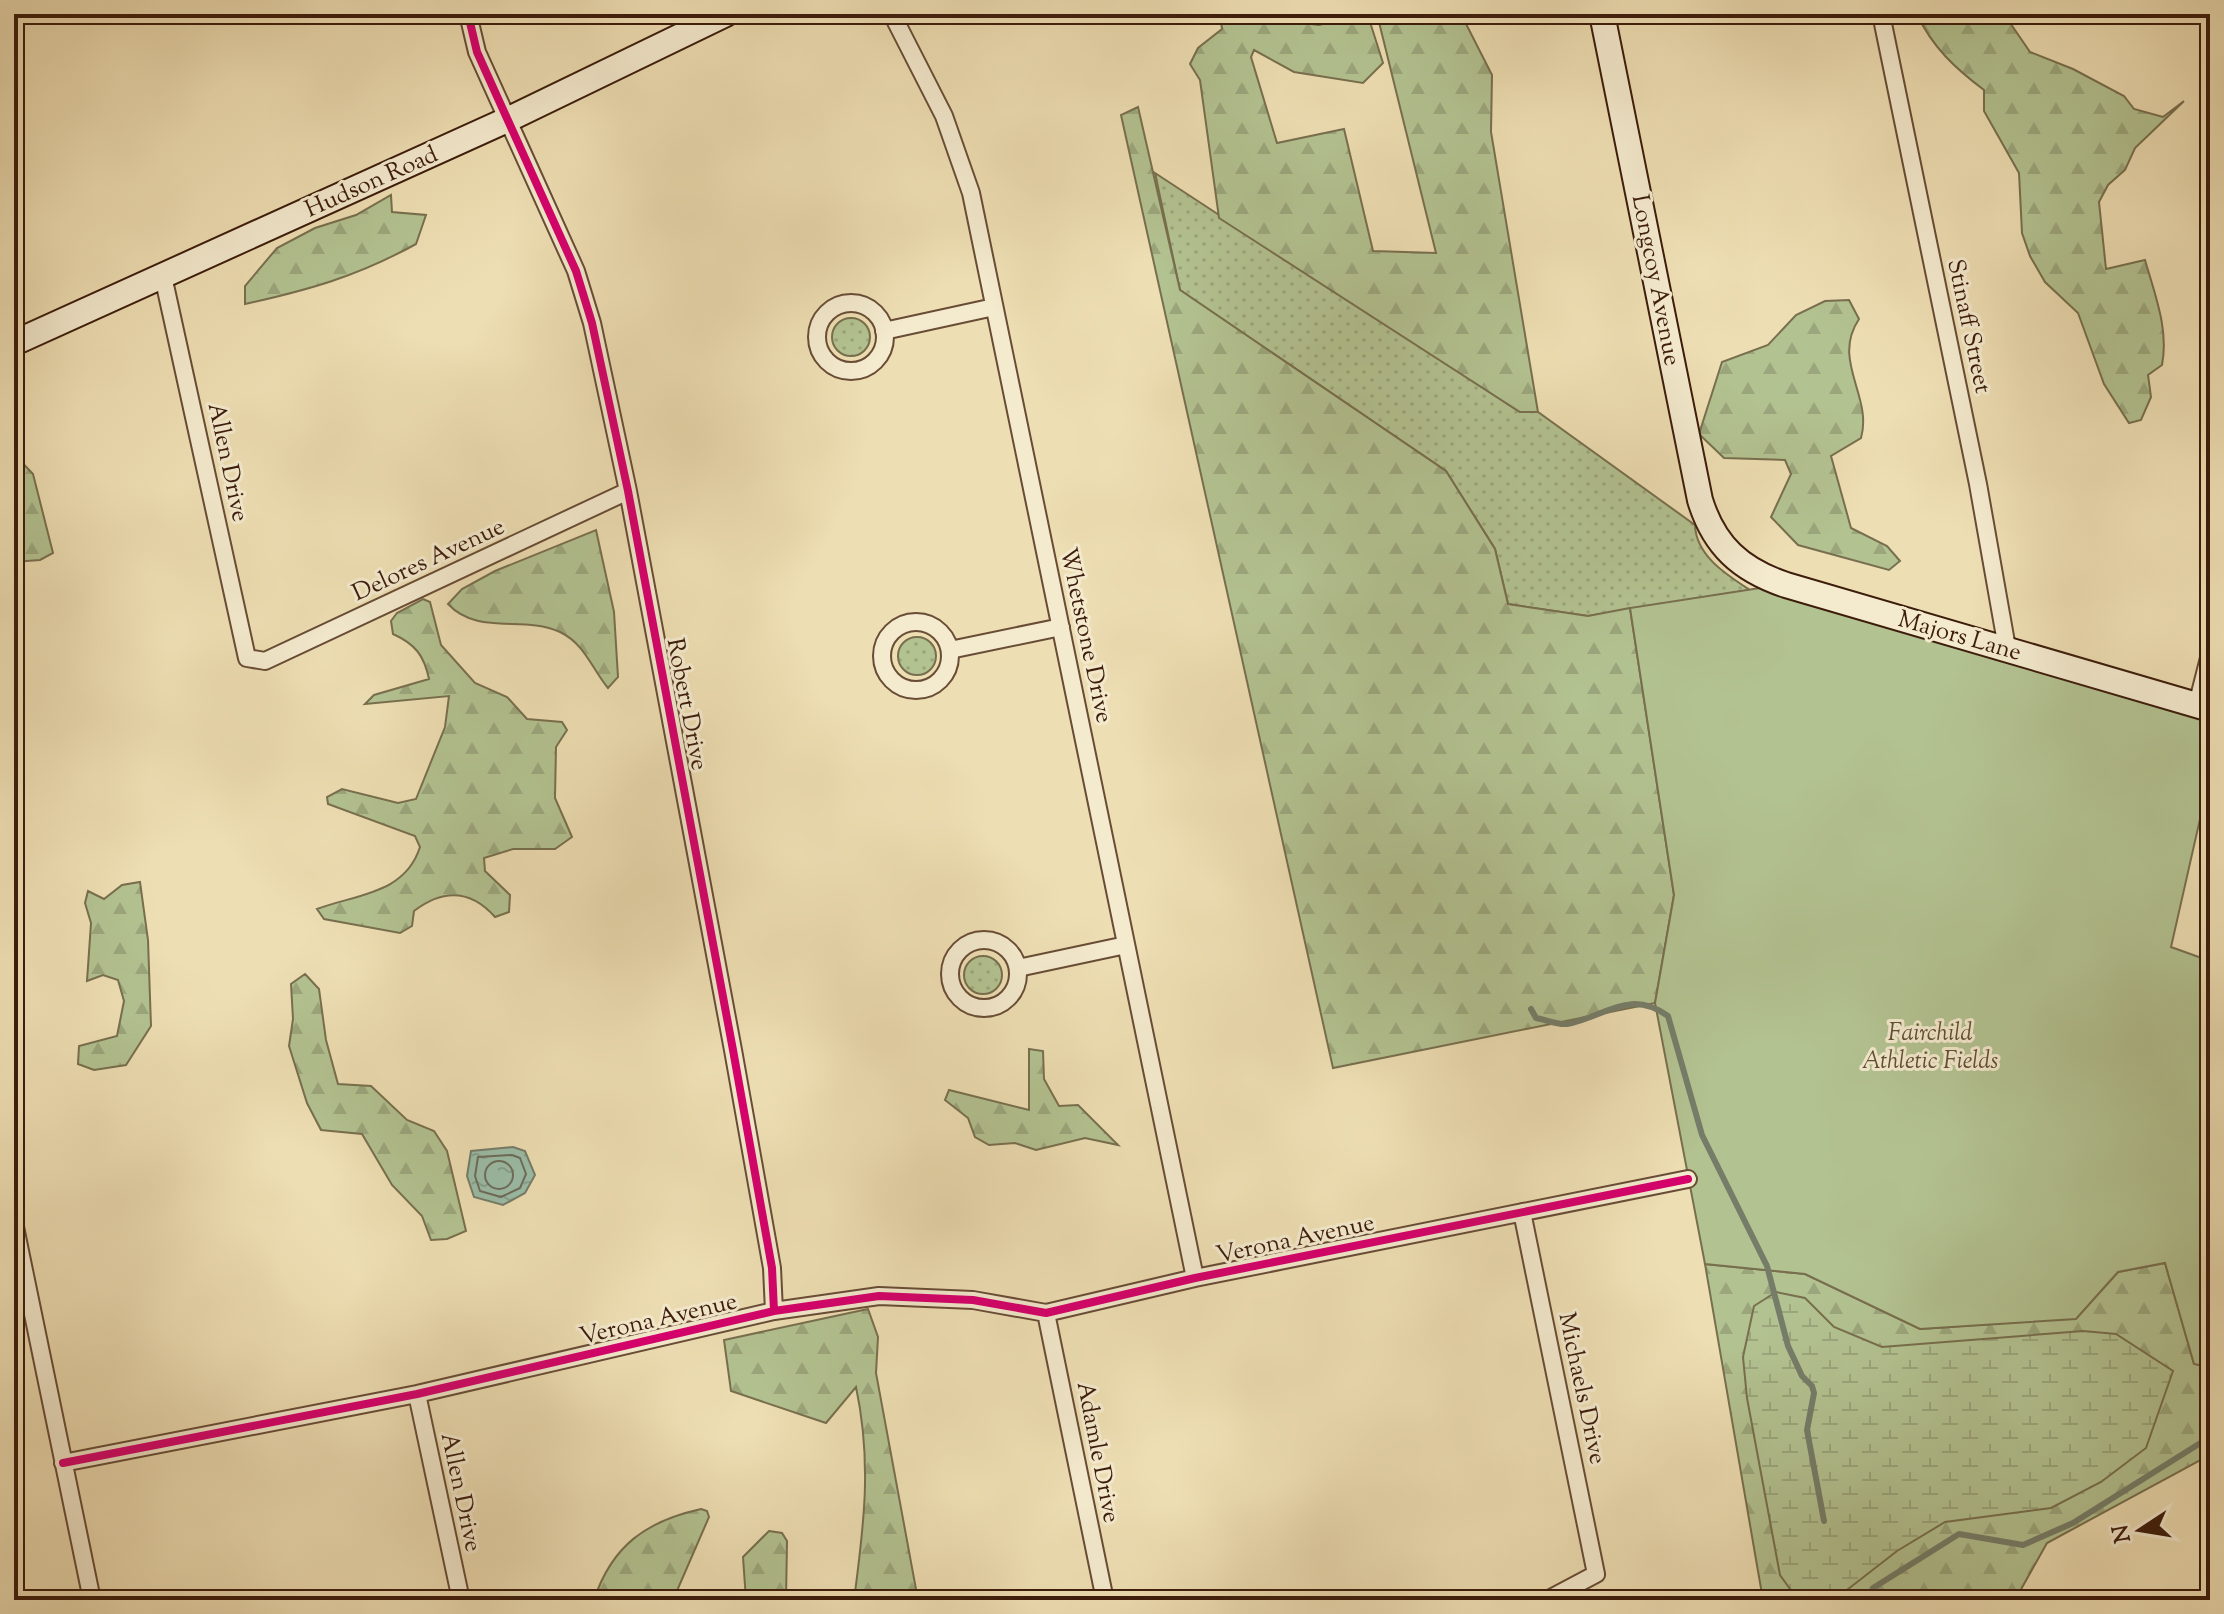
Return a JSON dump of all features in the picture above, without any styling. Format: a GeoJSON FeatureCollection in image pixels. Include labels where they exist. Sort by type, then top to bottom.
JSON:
{"type":"FeatureCollection","features":[{"type":"Feature","properties":{"kind":"street","name":"Robert Drive"},"geometry":{"type":"LineString","coordinates":[[468,14],[477,52],[576,271],[592,323],[628,491],[772,1268],[774,1311]]}},
{"type":"Feature","properties":{"kind":"street","name":"Hudson Road"},"geometry":{"type":"LineString","coordinates":[[14,343],[509,119],[726,14]]}},
{"type":"Feature","properties":{"kind":"street","name":"Whetstone Drive"},"geometry":{"type":"LineString","coordinates":[[892,14],[944,116],[960,158],[994,307],[1195,1278]]}},
{"type":"Feature","properties":{"kind":"street","name":"Longcoy Avenue"},"geometry":{"type":"LineString","coordinates":[[1602,14],[1700,500],[1719,544]]}},
{"type":"Feature","properties":{"kind":"street","name":"Stinaff Street"},"geometry":{"type":"LineString","coordinates":[[1881,14],[1978,484],[2007,648]]}},
{"type":"Feature","properties":{"kind":"street","name":"Allen Drive"},"geometry":{"type":"LineString","coordinates":[[163,276],[247,658]]}},
{"type":"Feature","properties":{"kind":"street"},"geometry":{"type":"LineString","coordinates":[[844,303],[866,306],[874,312],[884,331],[881,354],[863,369],[840,370],[829,364],[817,344],[821,319],[834,306],[844,303]]}},
{"type":"Feature","properties":{"kind":"street"},"geometry":{"type":"LineString","coordinates":[[884,331],[994,307]]}},
{"type":"Feature","properties":{"kind":"street","name":"Delores Avenue"},"geometry":{"type":"LineString","coordinates":[[247,658],[265,661],[628,491]]}},
{"type":"Feature","properties":{"kind":"street","name":"Majors Lane"},"geometry":{"type":"LineString","coordinates":[[1719,544],[1742,564],[1764,577],[2204,707]]}},
{"type":"Feature","properties":{"kind":"street"},"geometry":{"type":"LineString","coordinates":[[910,622],[921,622],[940,632],[950,650],[946,673],[929,689],[917,691],[896,684],[883,664],[885,641],[900,626],[910,622]]}},
{"type":"Feature","properties":{"kind":"street"},"geometry":{"type":"LineString","coordinates":[[950,650],[1061,627]]}},
{"type":"Feature","properties":{"kind":"street"},"geometry":{"type":"LineString","coordinates":[[2204,707],[2210,654]]}},
{"type":"Feature","properties":{"kind":"street"},"geometry":{"type":"LineString","coordinates":[[978,940],[999,943],[1015,958],[1018,968],[1014,991],[997,1007],[973,1007],[963,1001],[951,982],[953,959],[962,948],[978,940]]}},
{"type":"Feature","properties":{"kind":"street"},"geometry":{"type":"LineString","coordinates":[[1018,968],[1126,945]]}},
{"type":"Feature","properties":{"kind":"street","name":"Verona Avenue"},"geometry":{"type":"LineString","coordinates":[[63,1463],[417,1394],[774,1311],[879,1296],[973,1300],[1046,1313],[1195,1278],[1688,1179]]}},
{"type":"Feature","properties":{"kind":"street","name":"Michaels Drive"},"geometry":{"type":"LineString","coordinates":[[1522,1212],[1596,1574],[1547,1600]]}},
{"type":"Feature","properties":{"kind":"street"},"geometry":{"type":"LineString","coordinates":[[14,1222],[92,1600]]}},
{"type":"Feature","properties":{"kind":"street","name":"Adamle Drive"},"geometry":{"type":"LineString","coordinates":[[1046,1313],[1105,1600]]}},
{"type":"Feature","properties":{"kind":"street","name":"Allen Drive"},"geometry":{"type":"LineString","coordinates":[[417,1394],[461,1600]]}},
{"type":"Feature","properties":{"kind":"green space"},"geometry":{"type":"Polygon","coordinates":[[[1220,14],[1296,14],[1311,24],[1319,25],[1331,22],[1340,14],[1371,14],[1370,22],[1383,63],[1363,83],[1294,72],[1254,50],[1251,57],[1277,143],[1344,129],[1373,251],[1436,253],[1377,14],[1461,14],[1492,75],[1491,132],[1538,412],[1520,412],[1219,218],[1200,80],[1190,64],[1198,48],[1222,29],[1220,14]]]}},
{"type":"Feature","properties":{"kind":"green space"},"geometry":{"type":"Polygon","coordinates":[[[1917,14],[2004,14],[2030,52],[2073,69],[2124,96],[2134,109],[2163,117],[2184,101],[2135,148],[2125,170],[2108,185],[2099,202],[2106,269],[2145,260],[2160,312],[2164,339],[2162,365],[2148,375],[2151,397],[2141,420],[2129,423],[2104,384],[2078,313],[2045,282],[2030,256],[2022,233],[2019,173],[1984,111],[1984,90],[1946,56],[1917,14]]]}},
{"type":"Feature","properties":{"kind":"green space"},"geometry":{"type":"Polygon","coordinates":[[[1138,107],[1180,290],[1446,471],[1495,549],[1508,604],[1588,616],[1630,608],[1674,895],[1655,1003],[1333,1068],[1121,115],[1138,107]]]}},
{"type":"Feature","properties":{"kind":"green space"},"geometry":{"type":"Polygon","coordinates":[[[1155,173],[1520,412],[1538,412],[1695,525],[1701,546],[1714,564],[1750,590],[1588,616],[1508,604],[1495,549],[1446,471],[1180,290],[1155,173]]]}},
{"type":"Feature","properties":{"kind":"green space"},"geometry":{"type":"Polygon","coordinates":[[[391,195],[392,212],[426,215],[416,244],[333,281],[245,304],[245,286],[277,248],[315,228],[356,215],[391,195]]]}},
{"type":"Feature","properties":{"kind":"green space"},"geometry":{"type":"Polygon","coordinates":[[[1849,300],[1859,319],[1849,349],[1863,423],[1861,438],[1831,456],[1851,528],[1887,546],[1900,561],[1889,570],[1798,545],[1771,517],[1791,474],[1785,460],[1724,458],[1699,434],[1722,362],[1768,345],[1796,315],[1825,301],[1849,300]]]}},
{"type":"Feature","properties":{"kind":"green space"},"geometry":{"type":"Polygon","coordinates":[[[851,318],[864,324],[870,337],[864,350],[851,356],[838,350],[832,337],[838,324],[851,318]]]}},
{"type":"Feature","properties":{"kind":"green space"},"geometry":{"type":"Polygon","coordinates":[[[14,454],[33,474],[53,553],[40,560],[14,562],[14,511],[17,511],[14,454]]]}},
{"type":"Feature","properties":{"kind":"green space"},"geometry":{"type":"Polygon","coordinates":[[[596,530],[614,612],[618,677],[608,688],[576,643],[560,632],[546,627],[473,619],[460,614],[448,604],[462,589],[495,571],[596,530]]]}},
{"type":"Feature","properties":{"kind":"green space","name":"Fairchild Athletic Fields"},"geometry":{"type":"Polygon","coordinates":[[[1760,588],[2167,707],[2210,723],[2210,775],[2171,947],[2210,961],[2210,1367],[2194,1364],[2165,1263],[2118,1272],[2076,1319],[1920,1329],[1805,1274],[1705,1264],[1655,1003],[1674,895],[1630,608],[1760,588]]]}},
{"type":"Feature","properties":{"kind":"green space"},"geometry":{"type":"Polygon","coordinates":[[[423,599],[430,602],[441,645],[475,683],[507,697],[527,719],[562,722],[567,730],[556,747],[555,798],[572,837],[555,849],[513,849],[484,858],[485,871],[510,895],[509,912],[495,917],[476,901],[456,895],[435,899],[414,911],[412,926],[400,933],[324,919],[317,909],[391,883],[413,863],[420,847],[415,836],[328,804],[327,797],[342,789],[398,803],[416,799],[445,727],[449,696],[365,704],[374,695],[429,679],[424,663],[413,646],[393,634],[391,621],[397,613],[423,599]]]}},
{"type":"Feature","properties":{"kind":"green space"},"geometry":{"type":"Polygon","coordinates":[[[917,637],[930,643],[936,656],[930,669],[917,675],[904,669],[898,656],[904,643],[917,637]]]}},
{"type":"Feature","properties":{"kind":"green space"},"geometry":{"type":"Polygon","coordinates":[[[140,882],[148,940],[151,1026],[126,1065],[94,1070],[78,1064],[79,1046],[117,1036],[124,1001],[118,980],[103,975],[87,981],[91,923],[85,903],[88,891],[104,899],[122,885],[140,882]]]}},
{"type":"Feature","properties":{"kind":"green space"},"geometry":{"type":"Polygon","coordinates":[[[983,956],[997,961],[1002,975],[997,989],[983,994],[969,989],[964,975],[969,961],[983,956]]]}},
{"type":"Feature","properties":{"kind":"green space"},"geometry":{"type":"Polygon","coordinates":[[[305,974],[319,989],[326,1040],[338,1084],[371,1086],[407,1120],[434,1131],[447,1151],[466,1231],[447,1239],[431,1240],[422,1216],[392,1185],[362,1134],[321,1130],[307,1103],[289,1046],[293,1019],[291,984],[305,974]]]}},
{"type":"Feature","properties":{"kind":"green space"},"geometry":{"type":"Polygon","coordinates":[[[1029,1049],[1043,1051],[1044,1079],[1059,1106],[1078,1105],[1118,1145],[1085,1138],[1036,1150],[1015,1143],[989,1145],[975,1137],[968,1118],[945,1100],[949,1090],[1029,1110],[1029,1049]]]}},
{"type":"Feature","properties":{"kind":"green space"},"geometry":{"type":"Polygon","coordinates":[[[2165,1263],[2194,1364],[2210,1367],[2210,1455],[2047,1543],[2015,1600],[1763,1600],[1705,1264],[1805,1274],[1920,1329],[2076,1318],[2118,1272],[2165,1263]]]}},
{"type":"Feature","properties":{"kind":"green space"},"geometry":{"type":"Polygon","coordinates":[[[1776,1292],[1805,1298],[1834,1327],[1882,1347],[2083,1331],[2116,1334],[2173,1371],[2146,1448],[2101,1482],[2051,1508],[1945,1522],[1897,1551],[1834,1600],[1798,1600],[1780,1575],[1747,1398],[1743,1357],[1754,1306],[1776,1292]]]}},
{"type":"Feature","properties":{"kind":"green space"},"geometry":{"type":"Polygon","coordinates":[[[868,1309],[878,1337],[876,1373],[918,1600],[854,1600],[865,1494],[864,1441],[856,1387],[826,1423],[731,1391],[724,1340],[868,1309]]]}},
{"type":"Feature","properties":{"kind":"green space"},"geometry":{"type":"Polygon","coordinates":[[[701,1509],[707,1511],[709,1517],[673,1600],[594,1600],[611,1564],[634,1538],[664,1521],[701,1509]]]}},
{"type":"Feature","properties":{"kind":"green space"},"geometry":{"type":"Polygon","coordinates":[[[769,1531],[782,1533],[787,1541],[786,1600],[746,1600],[743,1557],[769,1531]]]}},
{"type":"Feature","properties":{"kind":"water"},"geometry":{"type":"Polygon","coordinates":[[[513,1147],[525,1151],[535,1175],[525,1193],[503,1205],[474,1197],[467,1176],[471,1151],[513,1147]]]}},
{"type":"Feature","properties":{"kind":"waterway"},"geometry":{"type":"LineString","coordinates":[[1531,1009],[1536,1018],[1563,1024],[1629,1004],[1641,1004],[1668,1016],[1702,1135],[1767,1266],[1788,1346],[1802,1376],[1812,1386],[1814,1393],[1807,1430],[1824,1521]]}},
{"type":"Feature","properties":{"kind":"waterway"},"geometry":{"type":"LineString","coordinates":[[1867,1600],[1873,1588],[1959,1534],[2023,1545],[2073,1523],[2210,1437]]}},
{"type":"Feature","properties":{"kind":"cycle path"},"geometry":{"type":"LineString","coordinates":[[468,14],[477,52],[576,271],[592,323],[628,491],[733,1050],[772,1268],[774,1311]]}},
{"type":"Feature","properties":{"kind":"cycle path"},"geometry":{"type":"LineString","coordinates":[[63,1463],[417,1394],[774,1311],[879,1296],[973,1300],[1046,1313],[1195,1278],[1688,1179]]}}]}
